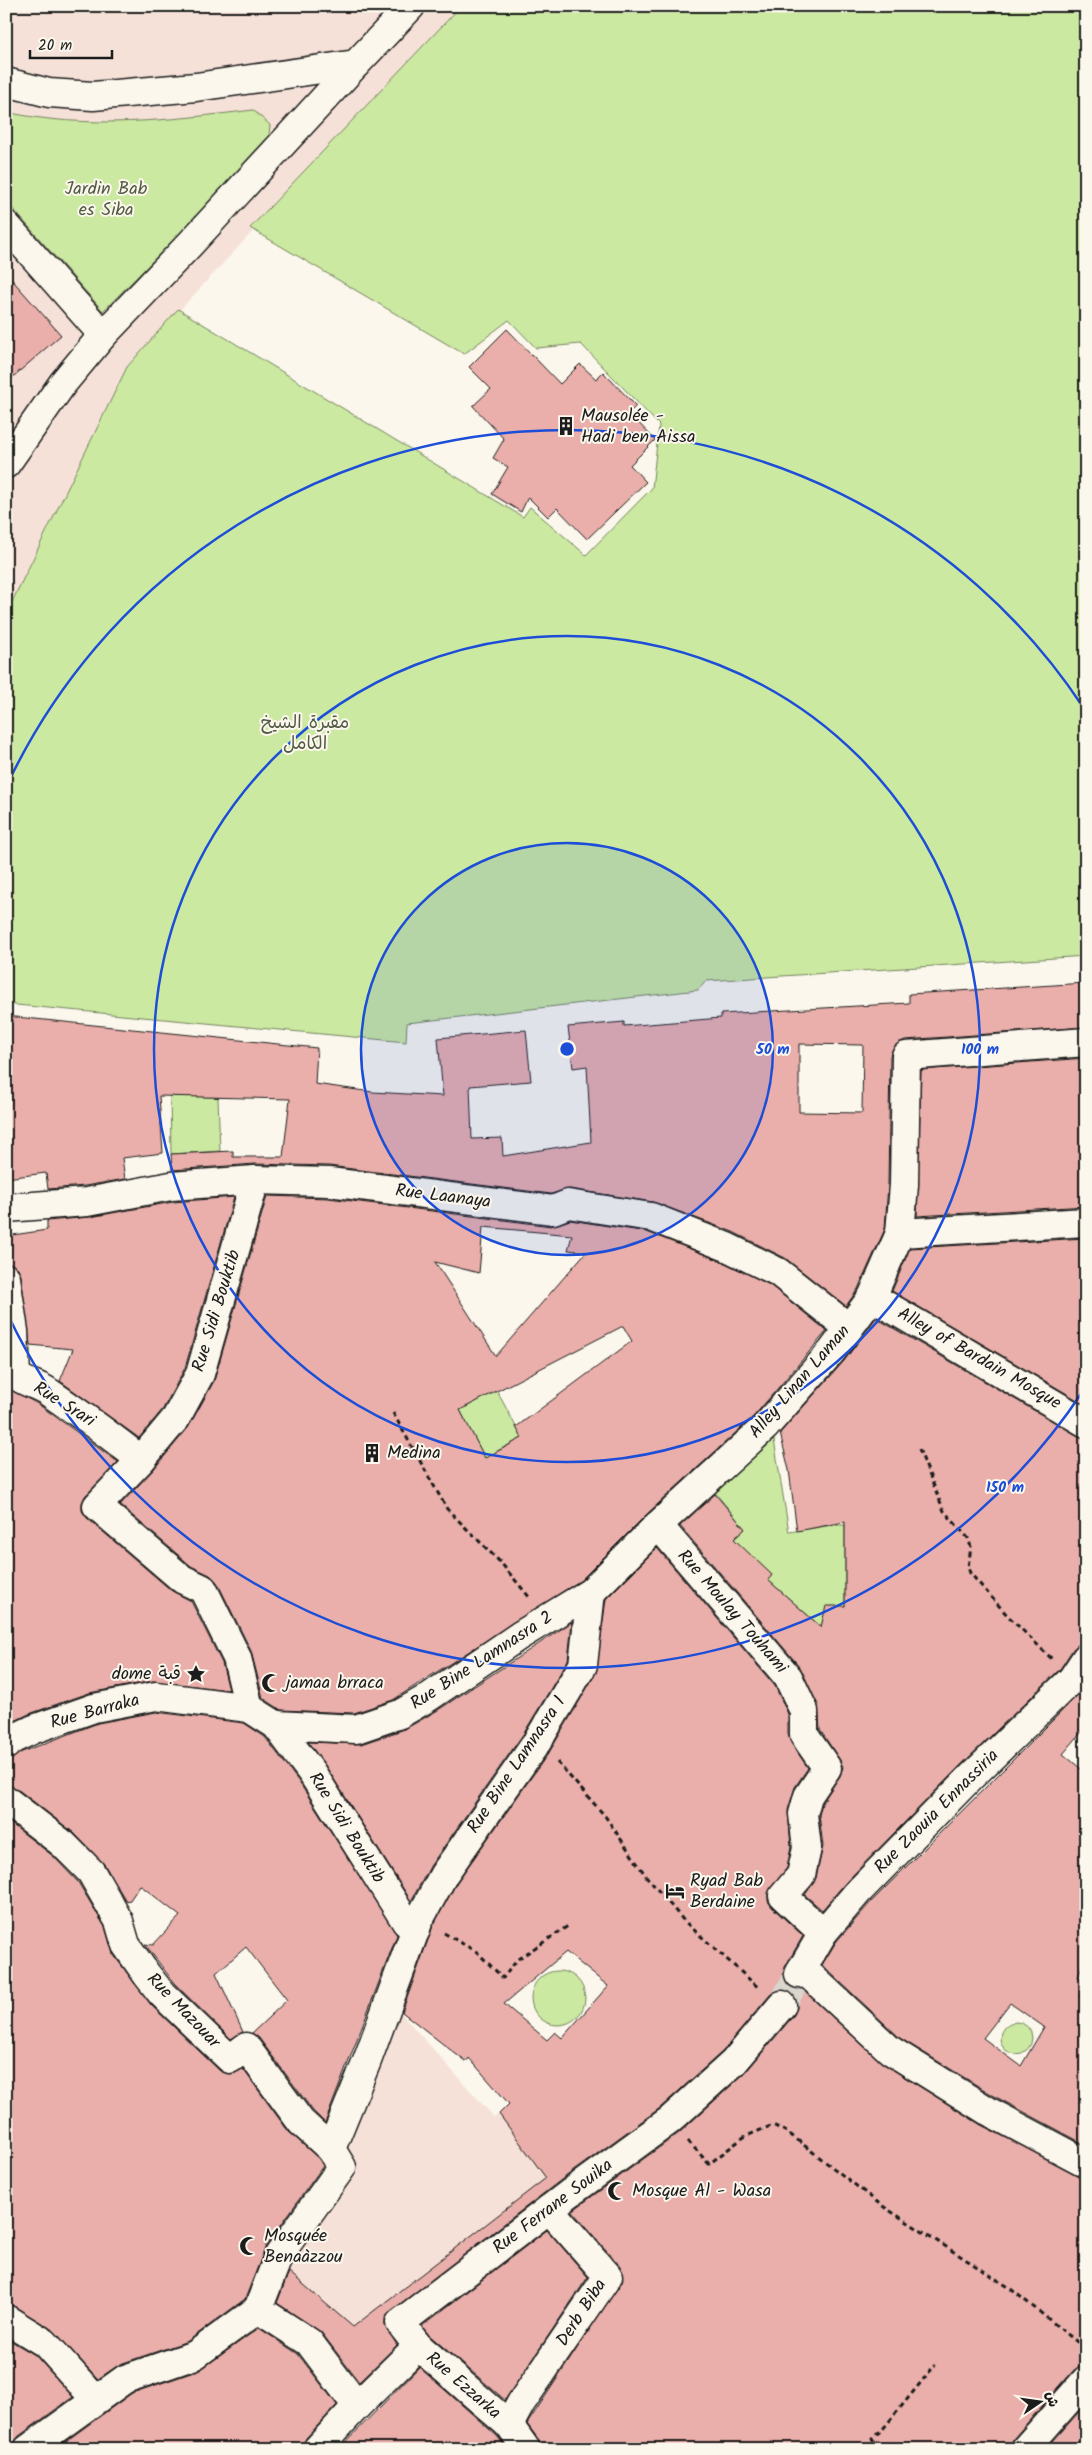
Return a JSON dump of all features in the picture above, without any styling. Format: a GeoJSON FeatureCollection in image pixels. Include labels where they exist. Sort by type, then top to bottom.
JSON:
{"type":"FeatureCollection","features":[{"type":"Feature","properties":{"kind":"street"},"geometry":{"type":"LineString","coordinates":[[6,464],[62,383],[103,335],[191,244],[411,6]]}},
{"type":"Feature","properties":{"kind":"street"},"geometry":{"type":"LineString","coordinates":[[6,82],[49,93],[92,96],[196,87],[356,64]]}},
{"type":"Feature","properties":{"kind":"street"},"geometry":{"type":"LineString","coordinates":[[6,225],[103,335]]}},
{"type":"Feature","properties":{"kind":"street","name":"Alley Linan Laman"},"geometry":{"type":"LineString","coordinates":[[658,1525],[765,1427],[832,1351],[872,1296],[900,1233],[904,1185],[906,1056],[1086,1042]]}},
{"type":"Feature","properties":{"kind":"street","name":"Rue Laanaya"},"geometry":{"type":"LineString","coordinates":[[6,1208],[87,1202],[171,1186],[256,1180],[329,1182],[553,1210],[568,1204],[651,1217],[727,1247],[778,1272],[848,1328]]}},
{"type":"Feature","properties":{"kind":"street","name":"Rue Sidi Bouktib"},"geometry":{"type":"LineString","coordinates":[[249,1708],[237,1658],[203,1589],[182,1578],[97,1506],[141,1460],[176,1418],[200,1374],[256,1180]]}},
{"type":"Feature","properties":{"kind":"street"},"geometry":{"type":"LineString","coordinates":[[900,1233],[1086,1222]]}},
{"type":"Feature","properties":{"kind":"street","name":"Rue Srari"},"geometry":{"type":"LineString","coordinates":[[6,1278],[14,1331],[16,1375],[20,1379],[42,1387],[97,1424],[141,1460]]}},
{"type":"Feature","properties":{"kind":"street","name":"Alley of Bardain Mosque"},"geometry":{"type":"LineString","coordinates":[[872,1296],[1086,1424]]}},
{"type":"Feature","properties":{"kind":"street","name":"Rue Bine Lamnasra 2"},"geometry":{"type":"LineString","coordinates":[[276,1725],[356,1729],[400,1714],[466,1674],[548,1618],[591,1592],[658,1525]]}},
{"type":"Feature","properties":{"kind":"street","name":"Rue Moulay Touhami"},"geometry":{"type":"LineString","coordinates":[[658,1525],[788,1676],[804,1711],[804,1734],[827,1768],[808,1796],[803,1814],[807,1848],[801,1875],[783,1896],[823,1933]]}},
{"type":"Feature","properties":{"kind":"street","name":"Rue Bine Lamnasra 1"},"geometry":{"type":"LineString","coordinates":[[331,2149],[367,2061],[417,1925],[444,1874],[537,1742],[583,1665],[591,1592]]}},
{"type":"Feature","properties":{"kind":"street","name":"Rue Zaouia Ennassiria"},"geometry":{"type":"LineString","coordinates":[[1079,1669],[878,1872],[823,1933],[801,1971],[890,2050],[988,2111],[1086,2163]]}},
{"type":"Feature","properties":{"kind":"street","name":"Rue Barraka"},"geometry":{"type":"LineString","coordinates":[[6,1745],[13,1739],[34,1729],[94,1708],[156,1696],[249,1708]]}},
{"type":"Feature","properties":{"kind":"street"},"geometry":{"type":"LineString","coordinates":[[249,1708],[276,1725]]}},
{"type":"Feature","properties":{"kind":"street","name":"Rue Sidi Bouktib"},"geometry":{"type":"LineString","coordinates":[[276,1725],[312,1773],[406,1922],[417,1925]]}},
{"type":"Feature","properties":{"kind":"street","name":"Rue Mazouar"},"geometry":{"type":"LineString","coordinates":[[6,1800],[63,1844],[90,1872],[119,1921],[126,1945],[162,1994],[230,2059],[246,2047],[302,2122],[331,2149]]}},
{"type":"Feature","properties":{"kind":"street","name":"Rue Ferrane Souika"},"geometry":{"type":"LineString","coordinates":[[418,2346],[400,2323],[549,2209],[670,2120],[734,2062],[780,2007]]}},
{"type":"Feature","properties":{"kind":"street"},"geometry":{"type":"LineString","coordinates":[[28,2449],[125,2379],[196,2355],[258,2309],[279,2255],[342,2167],[331,2149]]}},
{"type":"Feature","properties":{"kind":"street","name":"Derb Biba"},"geometry":{"type":"LineString","coordinates":[[508,2425],[608,2276],[549,2209]]}},
{"type":"Feature","properties":{"kind":"street"},"geometry":{"type":"LineString","coordinates":[[258,2309],[309,2342],[357,2406]]}},
{"type":"Feature","properties":{"kind":"street"},"geometry":{"type":"LineString","coordinates":[[6,2319],[45,2343],[95,2399]]}},
{"type":"Feature","properties":{"kind":"street"},"geometry":{"type":"LineString","coordinates":[[316,2449],[418,2346]]}},
{"type":"Feature","properties":{"kind":"street","name":"Rue Ezzarka"},"geometry":{"type":"LineString","coordinates":[[418,2346],[508,2425],[526,2449]]}},
{"type":"Feature","properties":{"kind":"street"},"geometry":{"type":"LineString","coordinates":[[1025,2449],[1086,2380]]}},
{"type":"Feature","properties":{"kind":"path"},"geometry":{"type":"LineString","coordinates":[[393,1413],[447,1509],[501,1563],[548,1618]]}},
{"type":"Feature","properties":{"kind":"path"},"geometry":{"type":"LineString","coordinates":[[919,1449],[944,1511],[968,1538],[971,1547],[968,1568],[970,1574],[1008,1616],[1079,1669]]}},
{"type":"Feature","properties":{"kind":"path"},"geometry":{"type":"LineString","coordinates":[[537,1742],[576,1782],[605,1816],[646,1876],[684,1921],[780,2007]]}},
{"type":"Feature","properties":{"kind":"path"},"geometry":{"type":"LineString","coordinates":[[417,1925],[477,1952],[503,1978],[518,1959],[568,1926]]}},
{"type":"Feature","properties":{"kind":"path"},"geometry":{"type":"LineString","coordinates":[[670,2120],[710,2164],[744,2137],[751,2134],[773,2125],[787,2132],[881,2205],[1007,2286],[1086,2349]]}},
{"type":"Feature","properties":{"kind":"path"},"geometry":{"type":"LineString","coordinates":[[878,2449],[872,2438],[883,2429],[935,2365]]}},
{"type":"Feature","properties":{"kind":"shaded area"},"geometry":{"type":"Polygon","coordinates":[[[6,6],[462,6],[127,367],[6,614],[6,6]]]}},
{"type":"Feature","properties":{"kind":"shaded area"},"geometry":{"type":"Polygon","coordinates":[[[397,2009],[494,2117],[499,2114],[546,2178],[343,2334],[328,2305],[284,2268],[397,2009]]]}},
{"type":"Feature","properties":{"kind":"green space","name":"مقبرة الشيخ الكامل"},"geometry":{"type":"Polygon","coordinates":[[[461,6],[1086,6],[1086,956],[706,981],[698,990],[407,1023],[406,1042],[6,1004],[6,614],[127,367],[178,309],[523,517],[530,507],[586,555],[652,488],[659,425],[581,344],[536,348],[509,320],[464,354],[250,228],[461,6]]]}},
{"type":"Feature","properties":{"kind":"green space","name":"Jardin Bab es Siba"},"geometry":{"type":"Polygon","coordinates":[[[253,110],[270,125],[268,145],[103,311],[6,201],[6,112],[68,121],[130,122],[253,110]]]}},
{"type":"Feature","properties":{"kind":"green space"},"geometry":{"type":"Polygon","coordinates":[[[170,1096],[218,1097],[220,1151],[171,1154],[170,1096]]]}},
{"type":"Feature","properties":{"kind":"green space"},"geometry":{"type":"Polygon","coordinates":[[[497,1391],[522,1438],[495,1452],[495,1478],[460,1410],[497,1391]]]}},
{"type":"Feature","properties":{"kind":"green space"},"geometry":{"type":"Polygon","coordinates":[[[774,1440],[789,1532],[845,1525],[845,1606],[821,1627],[768,1580],[734,1539],[745,1529],[713,1490],[774,1440]]]}},
{"type":"Feature","properties":{"kind":"green space"},"geometry":{"type":"Polygon","coordinates":[[[558,1971],[577,1979],[585,1998],[577,2017],[558,2025],[539,2017],[531,1998],[539,1979],[558,1971]]]}},
{"type":"Feature","properties":{"kind":"green space"},"geometry":{"type":"Polygon","coordinates":[[[1016,2022],[1027,2027],[1032,2038],[1027,2049],[1016,2054],[1005,2049],[1000,2038],[1005,2027],[1016,2022]]]}},
{"type":"Feature","properties":{"kind":"building"},"geometry":{"type":"Polygon","coordinates":[[[6,273],[61,335],[6,383],[6,273]]]}},
{"type":"Feature","properties":{"kind":"building","name":"Mausolée - Hadi ben Aissa"},"geometry":{"type":"Polygon","coordinates":[[[507,329],[560,384],[580,364],[596,379],[603,372],[636,406],[629,413],[655,440],[630,465],[646,482],[587,539],[557,508],[548,517],[528,497],[521,512],[492,494],[508,467],[493,458],[504,439],[473,406],[491,389],[469,367],[507,329]]]}},
{"type":"Feature","properties":{"kind":"building"},"geometry":{"type":"Polygon","coordinates":[[[1086,983],[1086,1027],[905,1040],[893,1048],[890,1056],[888,1184],[885,1229],[858,1289],[846,1306],[785,1258],[733,1232],[653,1202],[570,1189],[551,1194],[329,1166],[255,1164],[172,1170],[171,1154],[233,1151],[233,1157],[283,1157],[290,1099],[159,1096],[163,1153],[122,1158],[125,1179],[85,1186],[48,1189],[46,1173],[6,1178],[6,1016],[317,1048],[315,1084],[372,1092],[443,1096],[438,1038],[526,1030],[531,1081],[470,1086],[472,1139],[502,1138],[503,1156],[591,1142],[587,1066],[573,1068],[568,1027],[624,1022],[624,1026],[721,1018],[721,1014],[909,1003],[909,994],[1086,983]],[[799,1044],[799,1112],[862,1113],[863,1045],[799,1044]]]}},
{"type":"Feature","properties":{"kind":"building"},"geometry":{"type":"Polygon","coordinates":[[[1086,1058],[1086,1206],[917,1216],[921,1070],[1086,1058]]]}},
{"type":"Feature","properties":{"kind":"building"},"geometry":{"type":"Polygon","coordinates":[[[267,1196],[328,1198],[551,1226],[570,1220],[647,1232],[721,1261],[770,1285],[827,1331],[754,1416],[647,1514],[581,1580],[393,1700],[354,1713],[281,1710],[263,1698],[251,1651],[217,1582],[210,1575],[191,1566],[120,1505],[153,1470],[188,1428],[214,1381],[267,1196]],[[483,1227],[479,1273],[435,1262],[496,1356],[586,1252],[568,1250],[572,1235],[483,1227]],[[623,1326],[460,1410],[485,1458],[522,1438],[516,1427],[632,1341],[623,1326]]]}},
{"type":"Feature","properties":{"kind":"building"},"geometry":{"type":"Polygon","coordinates":[[[234,1197],[185,1368],[163,1409],[139,1438],[60,1381],[73,1349],[30,1345],[21,1276],[18,1268],[6,1263],[6,1236],[47,1230],[47,1221],[90,1217],[173,1202],[234,1197]]]}},
{"type":"Feature","properties":{"kind":"building"},"geometry":{"type":"Polygon","coordinates":[[[1086,1238],[1086,1405],[892,1291],[910,1248],[1086,1238]]]}},
{"type":"Feature","properties":{"kind":"building"},"geometry":{"type":"Polygon","coordinates":[[[876,1318],[1086,1439],[1086,1643],[1079,1644],[1073,1649],[1060,1669],[960,1766],[847,1881],[822,1910],[805,1895],[816,1878],[823,1846],[819,1815],[822,1803],[840,1776],[843,1767],[820,1730],[818,1705],[800,1667],[680,1526],[715,1494],[745,1529],[734,1539],[772,1575],[768,1580],[821,1627],[826,1606],[845,1606],[845,1522],[797,1531],[789,1470],[780,1433],[844,1361],[876,1318]]]}},
{"type":"Feature","properties":{"kind":"building"},"geometry":{"type":"Polygon","coordinates":[[[6,1387],[38,1404],[118,1462],[85,1496],[82,1503],[82,1511],[87,1518],[172,1591],[191,1601],[222,1663],[229,1690],[153,1681],[89,1693],[29,1714],[6,1725],[6,1387]]]}},
{"type":"Feature","properties":{"kind":"building"},"geometry":{"type":"Polygon","coordinates":[[[657,1548],[775,1686],[788,1714],[788,1735],[791,1743],[808,1768],[795,1787],[788,1810],[791,1847],[787,1868],[768,1893],[768,1901],[772,1907],[803,1936],[785,1967],[783,1974],[786,1982],[792,1988],[802,1989],[882,2063],[981,2125],[1086,2178],[1086,2365],[1074,2370],[1013,2439],[1010,2449],[541,2449],[539,2440],[527,2424],[623,2279],[620,2266],[572,2211],[679,2133],[745,2073],[794,2015],[797,2008],[797,2000],[792,1993],[785,1990],[777,1990],[770,1995],[723,2051],[660,2108],[561,2180],[391,2311],[385,2318],[385,2326],[397,2345],[359,2382],[321,2332],[277,2303],[289,2272],[353,2327],[546,2178],[499,2114],[509,2104],[469,2058],[466,2062],[402,2012],[433,1926],[457,1882],[550,1751],[596,1673],[606,1599],[657,1548]],[[566,1952],[504,2004],[547,2040],[555,2032],[562,2038],[608,1986],[566,1952]]]}},
{"type":"Feature","properties":{"kind":"building"},"geometry":{"type":"Polygon","coordinates":[[[572,1622],[568,1660],[524,1733],[431,1865],[411,1901],[325,1765],[308,1742],[361,1744],[405,1729],[438,1710],[572,1622]]]}},
{"type":"Feature","properties":{"kind":"building"},"geometry":{"type":"Polygon","coordinates":[[[1086,1687],[1086,1727],[1063,1754],[1086,1773],[1086,1956],[1078,1977],[1086,1983],[1079,1997],[1086,2002],[1086,2145],[996,2097],[900,2038],[822,1965],[836,1942],[870,1903],[1086,1687]],[[1010,2003],[983,2038],[1021,2066],[1044,2027],[1010,2003]]]}},
{"type":"Feature","properties":{"kind":"building"},"geometry":{"type":"Polygon","coordinates":[[[156,1712],[244,1723],[265,1737],[299,1782],[397,1935],[325,2123],[313,2111],[259,2038],[252,2033],[287,2000],[246,1947],[216,1973],[243,2032],[231,2039],[174,1983],[145,1944],[153,1945],[180,1916],[140,1885],[130,1900],[126,1901],[104,1864],[74,1833],[16,1788],[6,1785],[6,1760],[22,1752],[98,1723],[156,1712]]]}},
{"type":"Feature","properties":{"kind":"building"},"geometry":{"type":"Polygon","coordinates":[[[6,1820],[53,1856],[78,1882],[105,1927],[113,1954],[151,2005],[220,2071],[232,2074],[243,2069],[288,2131],[319,2159],[323,2166],[266,2246],[245,2299],[188,2341],[120,2364],[98,2379],[53,2330],[6,2303],[6,1820]]]}},
{"type":"Feature","properties":{"kind":"building"},"geometry":{"type":"Polygon","coordinates":[[[547,2230],[588,2277],[505,2400],[429,2335],[422,2326],[547,2230]]]}},
{"type":"Feature","properties":{"kind":"building"},"geometry":{"type":"Polygon","coordinates":[[[259,2328],[298,2354],[337,2405],[306,2438],[302,2449],[55,2449],[132,2393],[200,2370],[259,2328]]]}},
{"type":"Feature","properties":{"kind":"building"},"geometry":{"type":"Polygon","coordinates":[[[6,2338],[35,2355],[73,2397],[19,2436],[14,2442],[13,2449],[6,2449],[6,2338]]]}},
{"type":"Feature","properties":{"kind":"building"},"geometry":{"type":"Polygon","coordinates":[[[419,2367],[497,2436],[507,2449],[339,2449],[419,2367]]]}},
{"type":"Feature","properties":{"kind":"building"},"geometry":{"type":"Polygon","coordinates":[[[1086,2404],[1086,2449],[1046,2449],[1086,2404]]]}},
{"type":"Feature","properties":{"kind":"tunnel"},"geometry":{"type":"LineString","coordinates":[[782,2005],[799,1974]]}},
{"type":"Feature","properties":{"kind":"place","name":"Mausolée - Hadi ben Aissa"},"geometry":{"type":"Point","coordinates":[566,426]}},
{"type":"Feature","properties":{"kind":"place","name":"Medina"},"geometry":{"type":"Point","coordinates":[372,1453]}},
{"type":"Feature","properties":{"kind":"place","name":"dome قبة"},"geometry":{"type":"Point","coordinates":[196,1674]}},
{"type":"Feature","properties":{"kind":"place","name":"jamaa brraca"},"geometry":{"type":"Point","coordinates":[271,1683]}},
{"type":"Feature","properties":{"kind":"place","name":"Ryad Bab Berdaine"},"geometry":{"type":"Point","coordinates":[675,1891]}},
{"type":"Feature","properties":{"kind":"place","name":"Mosque Al - Wasa"},"geometry":{"type":"Point","coordinates":[617,2191]}},
{"type":"Feature","properties":{"kind":"place","name":"Mosquée Benaàzzou"},"geometry":{"type":"Point","coordinates":[249,2246]}}]}
